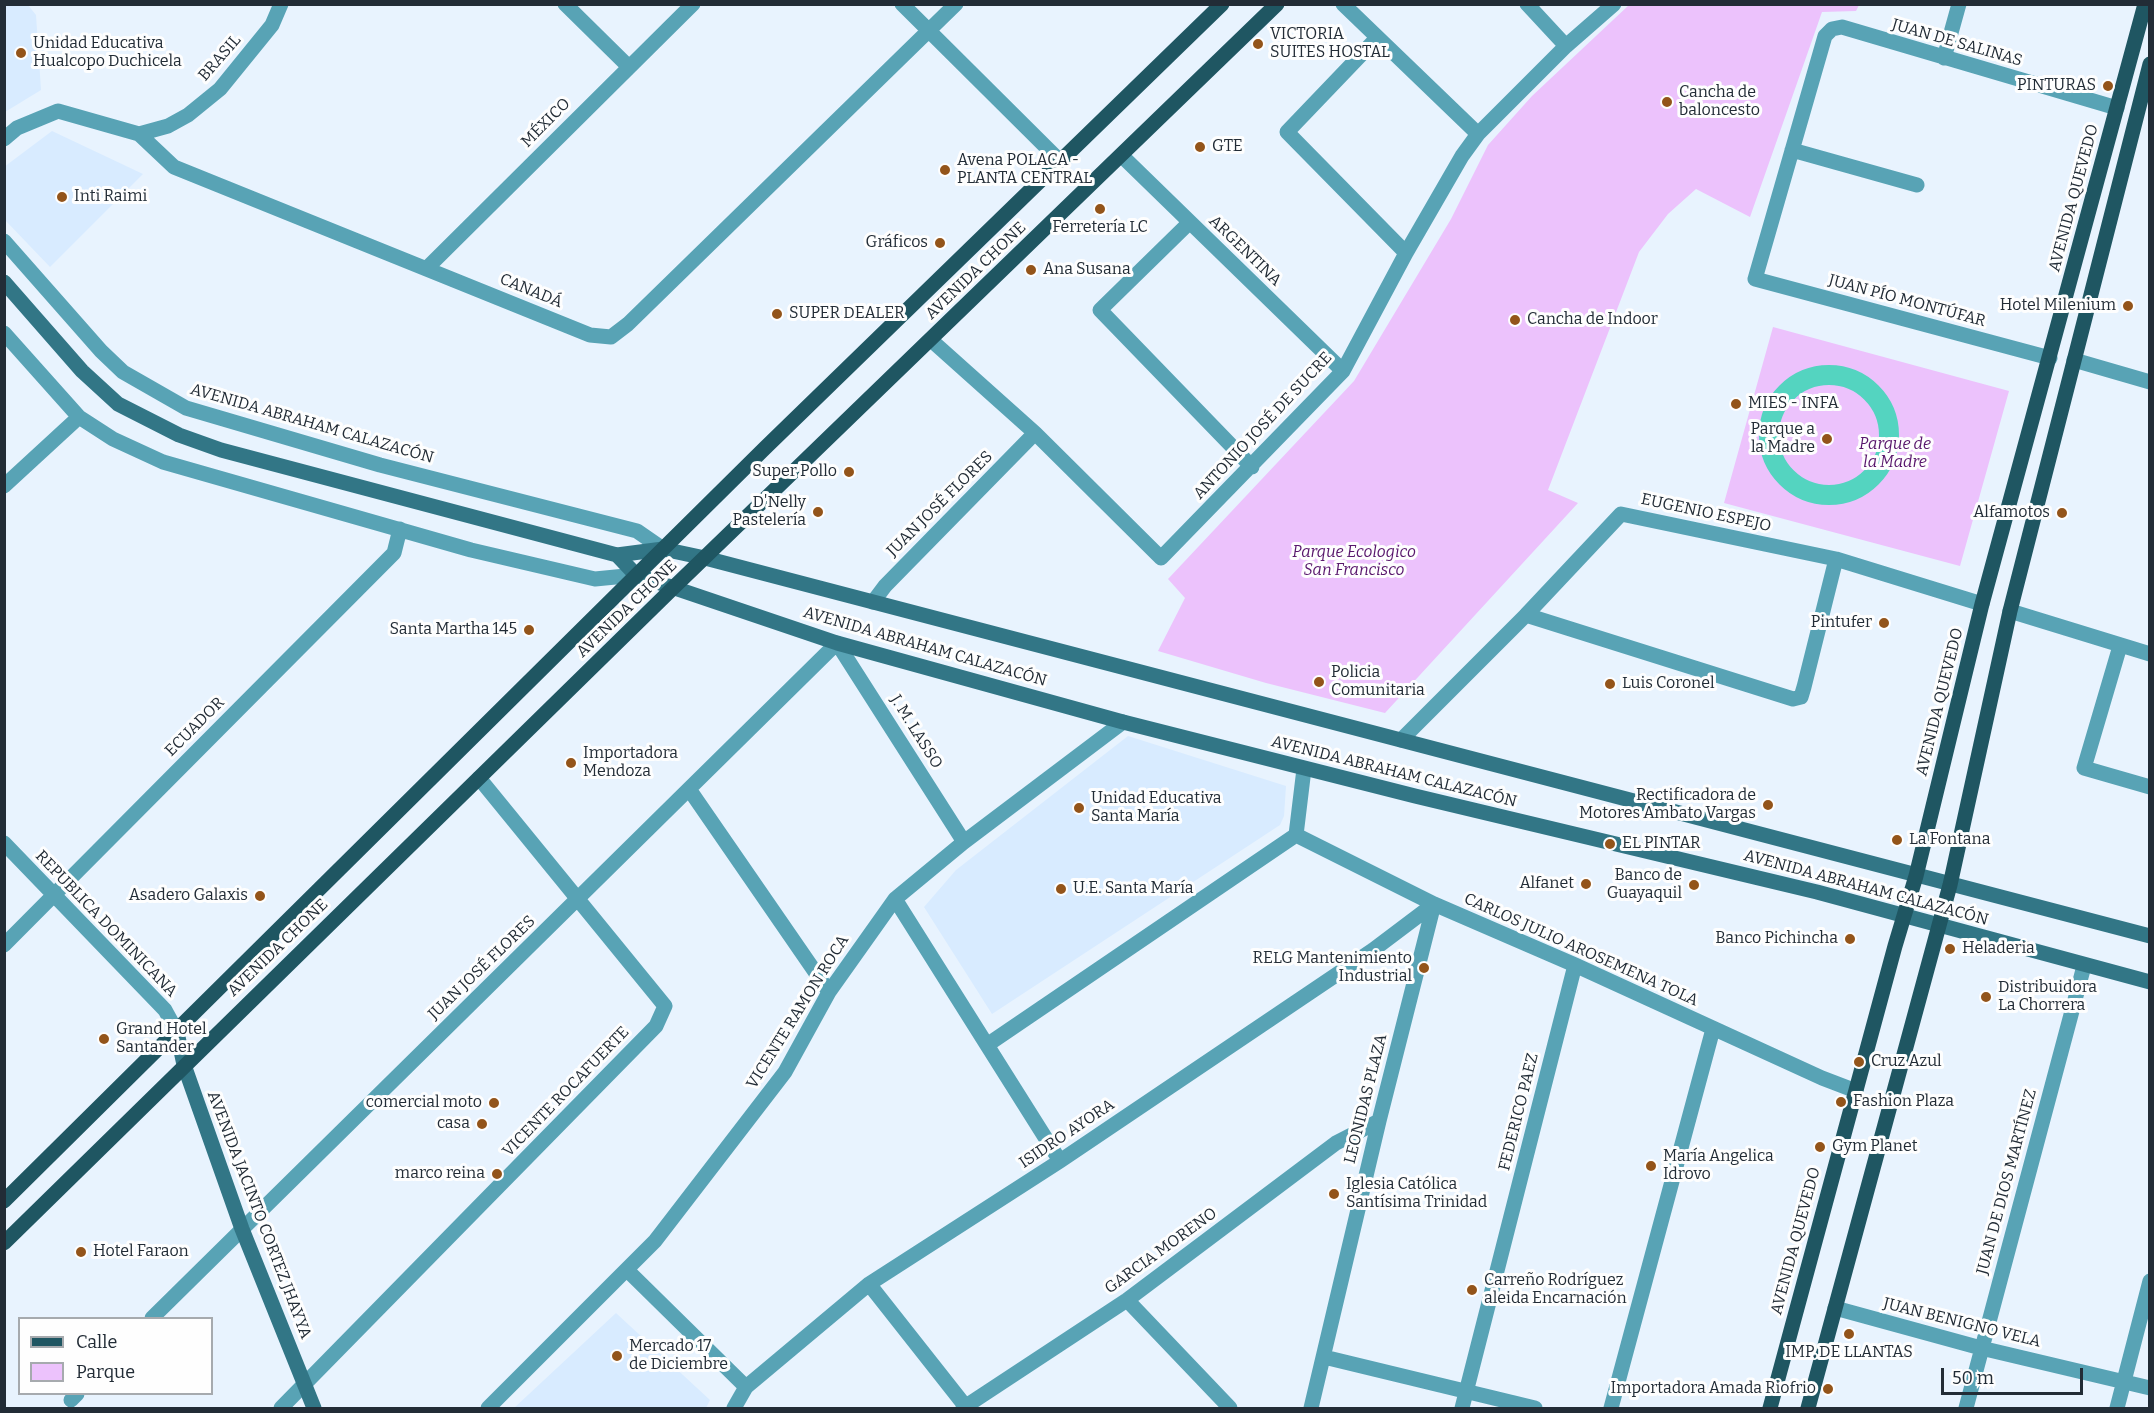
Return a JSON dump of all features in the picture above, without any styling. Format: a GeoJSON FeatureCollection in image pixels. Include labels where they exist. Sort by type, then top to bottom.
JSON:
{"type":"FeatureCollection","features":[{"type":"Feature","properties":{"kind":"main road","name":"AVENIDA CHONE"},"geometry":{"type":"LineString","coordinates":[[4,1201],[663,549],[1222,4]]}},
{"type":"Feature","properties":{"kind":"main road","name":"AVENIDA CHONE"},"geometry":{"type":"LineString","coordinates":[[4,1243],[673,588],[1277,4]]}},
{"type":"Feature","properties":{"kind":"main road","name":"AVENIDA QUEVEDO"},"geometry":{"type":"LineString","coordinates":[[1770,1408],[1916,876],[1982,604],[2145,4]]}},
{"type":"Feature","properties":{"kind":"main road"},"geometry":{"type":"LineString","coordinates":[[1808,1408],[1950,885],[2010,610],[2074,360],[2144,107],[2150,64]]}},
{"type":"Feature","properties":{"kind":"main road","name":"AVENIDA ABRAHAM CALAZACÓN"},"geometry":{"type":"LineString","coordinates":[[4,282],[82,371],[118,404],[179,435],[220,450],[616,555],[663,549],[705,558],[2150,936]]}},
{"type":"Feature","properties":{"kind":"main road","name":"AVENIDA ABRAHAM CALAZACÓN"},"geometry":{"type":"LineString","coordinates":[[616,555],[636,576],[837,643],[1304,769],[1817,892],[2150,982]]}},
{"type":"Feature","properties":{"kind":"main road","name":"AVENIDA JACINTO CORTEZ JHAYYA"},"geometry":{"type":"LineString","coordinates":[[177,1032],[184,1065],[242,1229],[314,1408]]}},
{"type":"Feature","properties":{"kind":"street","name":"BRASIL"},"geometry":{"type":"LineString","coordinates":[[139,134],[168,126],[188,115],[220,89],[272,25],[281,4]]}},
{"type":"Feature","properties":{"kind":"street"},"geometry":{"type":"LineString","coordinates":[[565,4],[628,66]]}},
{"type":"Feature","properties":{"kind":"street","name":"MÉXICO"},"geometry":{"type":"LineString","coordinates":[[427,268],[693,4]]}},
{"type":"Feature","properties":{"kind":"street"},"geometry":{"type":"LineString","coordinates":[[902,4],[1061,162]]}},
{"type":"Feature","properties":{"kind":"street","name":"CANADÁ"},"geometry":{"type":"LineString","coordinates":[[4,139],[17,128],[58,111],[139,134],[174,167],[590,335],[611,337],[628,324],[956,4]]}},
{"type":"Feature","properties":{"kind":"street"},"geometry":{"type":"LineString","coordinates":[[1343,4],[1478,134]]}},
{"type":"Feature","properties":{"kind":"street"},"geometry":{"type":"LineString","coordinates":[[1527,4],[1566,46]]}},
{"type":"Feature","properties":{"kind":"street","name":"ANTONIO JOSÉ DE SUCRE"},"geometry":{"type":"LineString","coordinates":[[930,340],[1035,433],[1161,558],[1343,371],[1406,253],[1478,134],[1566,46],[1614,4]]}},
{"type":"Feature","properties":{"kind":"street"},"geometry":{"type":"LineString","coordinates":[[1944,58],[1959,4]]}},
{"type":"Feature","properties":{"kind":"street","name":"JUAN DE SALINAS"},"geometry":{"type":"LineString","coordinates":[[1755,279],[1825,36],[1832,29],[1842,27],[2117,108]]}},
{"type":"Feature","properties":{"kind":"street"},"geometry":{"type":"LineString","coordinates":[[1377,38],[1287,132],[1406,253]]}},
{"type":"Feature","properties":{"kind":"street"},"geometry":{"type":"LineString","coordinates":[[1792,150],[1917,185]]}},
{"type":"Feature","properties":{"kind":"street","name":"ARGENTINA"},"geometry":{"type":"LineString","coordinates":[[1122,156],[1343,371]]}},
{"type":"Feature","properties":{"kind":"street"},"geometry":{"type":"LineString","coordinates":[[1190,222],[1100,310],[1252,467]]}},
{"type":"Feature","properties":{"kind":"street","name":"AVENIDA ABRAHAM CALAZACÓN"},"geometry":{"type":"LineString","coordinates":[[4,241],[101,351],[123,372],[186,408],[380,465],[637,531],[663,549]]}},
{"type":"Feature","properties":{"kind":"street","name":"JUAN PÍO MONTÚFAR"},"geometry":{"type":"LineString","coordinates":[[1755,279],[2050,358]]}},
{"type":"Feature","properties":{"kind":"street","name":"AVENIDA ABRAHAM CALAZACÓN"},"geometry":{"type":"LineString","coordinates":[[4,333],[79,417],[113,439],[163,462],[471,550],[596,579],[636,576]]}},
{"type":"Feature","properties":{"kind":"street"},"geometry":{"type":"LineString","coordinates":[[2074,360],[2150,382]]}},
{"type":"Feature","properties":{"kind":"street"},"geometry":{"type":"LineString","coordinates":[[4,486],[79,417]]}},
{"type":"Feature","properties":{"kind":"street","name":"JUAN JOSÉ FLORES"},"geometry":{"type":"LineString","coordinates":[[873,602],[885,586],[1035,433]]}},
{"type":"Feature","properties":{"kind":"street","name":"EUGENIO ESPEJO"},"geometry":{"type":"LineString","coordinates":[[1401,740],[1526,615],[1621,514],[1836,559],[1982,604]]}},
{"type":"Feature","properties":{"kind":"street","name":"ECUADOR"},"geometry":{"type":"LineString","coordinates":[[4,945],[394,553],[399,529]]}},
{"type":"Feature","properties":{"kind":"street"},"geometry":{"type":"LineString","coordinates":[[1526,615],[1793,699],[1801,697],[1836,559]]}},
{"type":"Feature","properties":{"kind":"street"},"geometry":{"type":"LineString","coordinates":[[2010,610],[2150,654]]}},
{"type":"Feature","properties":{"kind":"street","name":"JUAN JOSÉ FLORES"},"geometry":{"type":"LineString","coordinates":[[153,1317],[837,643]]}},
{"type":"Feature","properties":{"kind":"street","name":"J. M. LASSO"},"geometry":{"type":"LineString","coordinates":[[837,643],[964,842]]}},
{"type":"Feature","properties":{"kind":"street"},"geometry":{"type":"LineString","coordinates":[[2120,646],[2084,768],[2150,787]]}},
{"type":"Feature","properties":{"kind":"street","name":"VICENTE RAMON ROCA"},"geometry":{"type":"LineString","coordinates":[[488,1408],[663,1232],[785,1071],[829,992],[896,899],[964,842],[1123,722]]}},
{"type":"Feature","properties":{"kind":"street"},"geometry":{"type":"LineString","coordinates":[[987,1045],[1296,835],[1304,769]]}},
{"type":"Feature","properties":{"kind":"street","name":"VICENTE ROCAFUERTE"},"geometry":{"type":"LineString","coordinates":[[280,1408],[656,1026],[665,1006],[479,778]]}},
{"type":"Feature","properties":{"kind":"street"},"geometry":{"type":"LineString","coordinates":[[689,789],[829,992]]}},
{"type":"Feature","properties":{"kind":"street","name":"CARLOS JULIO AROSEMENA TOLA"},"geometry":{"type":"LineString","coordinates":[[1296,835],[1434,904],[1856,1091]]}},
{"type":"Feature","properties":{"kind":"street","name":"REPUBLICA DOMINICANA"},"geometry":{"type":"LineString","coordinates":[[4,843],[165,1010],[177,1032]]}},
{"type":"Feature","properties":{"kind":"street"},"geometry":{"type":"LineString","coordinates":[[896,899],[1060,1161]]}},
{"type":"Feature","properties":{"kind":"street","name":"LEONIDAS PLAZA"},"geometry":{"type":"LineString","coordinates":[[1311,1408],[1379,1120],[1434,904]]}},
{"type":"Feature","properties":{"kind":"street","name":"ISIDRO AYORA"},"geometry":{"type":"LineString","coordinates":[[734,1408],[746,1387],[869,1284],[1060,1161],[1373,950],[1434,904]]}},
{"type":"Feature","properties":{"kind":"street","name":"FEDERICO PAEZ"},"geometry":{"type":"LineString","coordinates":[[1462,1408],[1575,965]]}},
{"type":"Feature","properties":{"kind":"street","name":"JUAN DE DIOS MARTÍNEZ"},"geometry":{"type":"LineString","coordinates":[[1966,1408],[2084,966]]}},
{"type":"Feature","properties":{"kind":"street"},"geometry":{"type":"LineString","coordinates":[[1611,1408],[1713,1029]]}},
{"type":"Feature","properties":{"kind":"street","name":"GARCIA MORENO"},"geometry":{"type":"LineString","coordinates":[[964,1408],[1127,1300],[1336,1143],[1379,1120]]}},
{"type":"Feature","properties":{"kind":"street"},"geometry":{"type":"LineString","coordinates":[[627,1270],[746,1387]]}},
{"type":"Feature","properties":{"kind":"street"},"geometry":{"type":"LineString","coordinates":[[2117,1408],[2150,1281]]}},
{"type":"Feature","properties":{"kind":"street"},"geometry":{"type":"LineString","coordinates":[[869,1284],[964,1408]]}},
{"type":"Feature","properties":{"kind":"street"},"geometry":{"type":"LineString","coordinates":[[1127,1300],[1230,1408]]}},
{"type":"Feature","properties":{"kind":"street","name":"JUAN BENIGNO VELA"},"geometry":{"type":"LineString","coordinates":[[1835,1308],[1981,1348],[2150,1388]]}},
{"type":"Feature","properties":{"kind":"street"},"geometry":{"type":"LineString","coordinates":[[1324,1357],[1535,1408]]}},
{"type":"Feature","properties":{"kind":"shaded area","name":"Unidad Educativa Hualcopo Duchicela"},"geometry":{"type":"Polygon","coordinates":[[[5,4],[28,5],[36,15],[41,90],[5,112],[5,4]]]}},
{"type":"Feature","properties":{"kind":"shaded area","name":"Inti Raimi"},"geometry":{"type":"Polygon","coordinates":[[[52,131],[143,174],[50,267],[5,220],[4,167],[52,131]]]}},
{"type":"Feature","properties":{"kind":"shaded area","name":"U.E. Santa María"},"geometry":{"type":"Polygon","coordinates":[[[1128,736],[1286,786],[1284,816],[1280,825],[992,1014],[924,907],[956,870],[1128,736]]]}},
{"type":"Feature","properties":{"kind":"shaded area","name":"Mercado 17 de Diciembre"},"geometry":{"type":"Polygon","coordinates":[[[616,1313],[710,1400],[706,1408],[514,1408],[616,1313]]]}},
{"type":"Feature","properties":{"kind":"green space","name":"Parque Ecologico San Francisco"},"geometry":{"type":"Polygon","coordinates":[[[1629,5],[1859,5],[1856,11],[1822,12],[1750,217],[1696,189],[1668,214],[1639,252],[1548,490],[1578,503],[1385,713],[1266,683],[1158,651],[1185,598],[1168,579],[1354,381],[1451,219],[1488,145],[1532,96],[1629,5]]]}},
{"type":"Feature","properties":{"kind":"green space","name":"Parque de la Madre"},"geometry":{"type":"Polygon","coordinates":[[[1773,327],[2009,391],[1960,566],[1724,503],[1773,327]]]}},
{"type":"Feature","properties":{"kind":"waterway"},"geometry":{"type":"LineString","coordinates":[[1829,375],[1852,380],[1871,393],[1884,412],[1889,435],[1884,458],[1871,477],[1852,490],[1829,495],[1806,490],[1787,477],[1774,458],[1769,435],[1774,412],[1787,393],[1806,380],[1829,375]]}},
{"type":"Feature","properties":{"kind":"place","name":"VICTORIA SUITES HOSTAL"},"geometry":{"type":"Point","coordinates":[1258,44]}},
{"type":"Feature","properties":{"kind":"place","name":"Unidad Educativa Hualcopo Duchicela"},"geometry":{"type":"Point","coordinates":[21,53]}},
{"type":"Feature","properties":{"kind":"place","name":"PINTURAS"},"geometry":{"type":"Point","coordinates":[2108,86]}},
{"type":"Feature","properties":{"kind":"place","name":"Cancha de baloncesto"},"geometry":{"type":"Point","coordinates":[1667,102]}},
{"type":"Feature","properties":{"kind":"place","name":"GTE"},"geometry":{"type":"Point","coordinates":[1200,147]}},
{"type":"Feature","properties":{"kind":"place","name":"Avena POLACA - PLANTA CENTRAL"},"geometry":{"type":"Point","coordinates":[945,170]}},
{"type":"Feature","properties":{"kind":"place","name":"Inti Raimi"},"geometry":{"type":"Point","coordinates":[62,197]}},
{"type":"Feature","properties":{"kind":"place","name":"Ferretería LC"},"geometry":{"type":"Point","coordinates":[1100,209]}},
{"type":"Feature","properties":{"kind":"place","name":"Gráficos"},"geometry":{"type":"Point","coordinates":[940,243]}},
{"type":"Feature","properties":{"kind":"place","name":"Ana Susana"},"geometry":{"type":"Point","coordinates":[1031,270]}},
{"type":"Feature","properties":{"kind":"place","name":"Hotel Milenium"},"geometry":{"type":"Point","coordinates":[2128,306]}},
{"type":"Feature","properties":{"kind":"place","name":"SUPER DEALER"},"geometry":{"type":"Point","coordinates":[777,314]}},
{"type":"Feature","properties":{"kind":"place","name":"Cancha de Indoor"},"geometry":{"type":"Point","coordinates":[1515,320]}},
{"type":"Feature","properties":{"kind":"place","name":"MIES - INFA"},"geometry":{"type":"Point","coordinates":[1736,404]}},
{"type":"Feature","properties":{"kind":"place","name":"Parque a la Madre"},"geometry":{"type":"Point","coordinates":[1827,439]}},
{"type":"Feature","properties":{"kind":"place","name":"Super Pollo"},"geometry":{"type":"Point","coordinates":[849,472]}},
{"type":"Feature","properties":{"kind":"place","name":"D'Nelly Pastelería"},"geometry":{"type":"Point","coordinates":[818,512]}},
{"type":"Feature","properties":{"kind":"place","name":"Alfamotos"},"geometry":{"type":"Point","coordinates":[2062,513]}},
{"type":"Feature","properties":{"kind":"place","name":"Pintufer"},"geometry":{"type":"Point","coordinates":[1884,623]}},
{"type":"Feature","properties":{"kind":"place","name":"Santa Martha 145"},"geometry":{"type":"Point","coordinates":[529,630]}},
{"type":"Feature","properties":{"kind":"place","name":"Policia Comunitaria"},"geometry":{"type":"Point","coordinates":[1319,682]}},
{"type":"Feature","properties":{"kind":"place","name":"Luis Coronel"},"geometry":{"type":"Point","coordinates":[1610,684]}},
{"type":"Feature","properties":{"kind":"place","name":"Importadora Mendoza"},"geometry":{"type":"Point","coordinates":[571,763]}},
{"type":"Feature","properties":{"kind":"place","name":"Rectificadora de Motores Ambato Vargas"},"geometry":{"type":"Point","coordinates":[1768,805]}},
{"type":"Feature","properties":{"kind":"place","name":"Unidad Educativa Santa María"},"geometry":{"type":"Point","coordinates":[1079,808]}},
{"type":"Feature","properties":{"kind":"place","name":"La Fontana"},"geometry":{"type":"Point","coordinates":[1897,840]}},
{"type":"Feature","properties":{"kind":"place","name":"EL PINTAR"},"geometry":{"type":"Point","coordinates":[1610,844]}},
{"type":"Feature","properties":{"kind":"place","name":"Alfanet"},"geometry":{"type":"Point","coordinates":[1586,884]}},
{"type":"Feature","properties":{"kind":"place","name":"Banco de Guayaquil"},"geometry":{"type":"Point","coordinates":[1694,885]}},
{"type":"Feature","properties":{"kind":"place","name":"U.E. Santa María"},"geometry":{"type":"Point","coordinates":[1061,889]}},
{"type":"Feature","properties":{"kind":"place","name":"Asadero Galaxis"},"geometry":{"type":"Point","coordinates":[260,896]}},
{"type":"Feature","properties":{"kind":"place","name":"Banco Pichincha"},"geometry":{"type":"Point","coordinates":[1850,939]}},
{"type":"Feature","properties":{"kind":"place","name":"Heladeria"},"geometry":{"type":"Point","coordinates":[1950,949]}},
{"type":"Feature","properties":{"kind":"place","name":"RELG Mantenimiento Industrial"},"geometry":{"type":"Point","coordinates":[1424,968]}},
{"type":"Feature","properties":{"kind":"place","name":"Distribuidora La Chorrera"},"geometry":{"type":"Point","coordinates":[1986,997]}},
{"type":"Feature","properties":{"kind":"place","name":"Grand Hotel Santander"},"geometry":{"type":"Point","coordinates":[104,1039]}},
{"type":"Feature","properties":{"kind":"place","name":"Cruz Azul"},"geometry":{"type":"Point","coordinates":[1859,1062]}},
{"type":"Feature","properties":{"kind":"place","name":"Fashion Plaza"},"geometry":{"type":"Point","coordinates":[1841,1102]}},
{"type":"Feature","properties":{"kind":"place","name":"comercial moto"},"geometry":{"type":"Point","coordinates":[494,1103]}},
{"type":"Feature","properties":{"kind":"place","name":"casa"},"geometry":{"type":"Point","coordinates":[482,1124]}},
{"type":"Feature","properties":{"kind":"place","name":"Gym Planet"},"geometry":{"type":"Point","coordinates":[1820,1147]}},
{"type":"Feature","properties":{"kind":"place","name":"María Angelica Idrovo"},"geometry":{"type":"Point","coordinates":[1651,1166]}},
{"type":"Feature","properties":{"kind":"place","name":"marco reina"},"geometry":{"type":"Point","coordinates":[497,1174]}},
{"type":"Feature","properties":{"kind":"place","name":"Iglesia Católica Santísima Trinidad"},"geometry":{"type":"Point","coordinates":[1334,1194]}},
{"type":"Feature","properties":{"kind":"place","name":"Hotel Faraon"},"geometry":{"type":"Point","coordinates":[81,1252]}},
{"type":"Feature","properties":{"kind":"place","name":"Carreño Rodríguez aleida Encarnación"},"geometry":{"type":"Point","coordinates":[1472,1290]}},
{"type":"Feature","properties":{"kind":"place","name":"IMP. DE LLANTAS"},"geometry":{"type":"Point","coordinates":[1849,1334]}},
{"type":"Feature","properties":{"kind":"place","name":"Mercado 17 de Diciembre"},"geometry":{"type":"Point","coordinates":[617,1356]}},
{"type":"Feature","properties":{"kind":"place","name":"Importadora Amada Riofrio"},"geometry":{"type":"Point","coordinates":[1828,1389]}}]}
